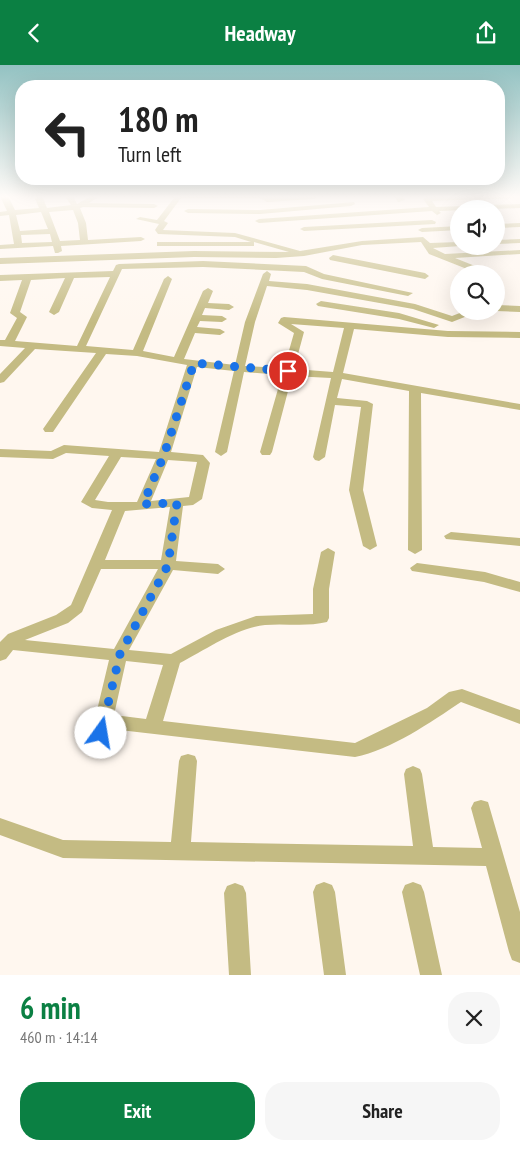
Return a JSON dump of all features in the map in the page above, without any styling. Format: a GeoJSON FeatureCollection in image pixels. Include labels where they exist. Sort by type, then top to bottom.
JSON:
{"type":"FeatureCollection","features":[{"type":"Feature","properties":{"kind":"street"},"geometry":{"type":"LineString","coordinates":[[18,238],[19,246]]}},
{"type":"Feature","properties":{"kind":"street"},"geometry":{"type":"LineString","coordinates":[[55,238],[59,259]]}},
{"type":"Feature","properties":{"kind":"street"},"geometry":{"type":"LineString","coordinates":[[251,238],[304,253]]}},
{"type":"Feature","properties":{"kind":"street"},"geometry":{"type":"LineString","coordinates":[[0,247],[141,239]]}},
{"type":"Feature","properties":{"kind":"street"},"geometry":{"type":"LineString","coordinates":[[0,261],[304,253],[362,243],[422,239],[432,252],[464,265]]}},
{"type":"Feature","properties":{"kind":"street"},"geometry":{"type":"LineString","coordinates":[[505,242],[520,241]]}},
{"type":"Feature","properties":{"kind":"street"},"geometry":{"type":"LineString","coordinates":[[160,244],[272,243]]}},
{"type":"Feature","properties":{"kind":"street"},"geometry":{"type":"LineString","coordinates":[[427,246],[450,245]]}},
{"type":"Feature","properties":{"kind":"street"},"geometry":{"type":"LineString","coordinates":[[441,256],[520,252]]}},
{"type":"Feature","properties":{"kind":"street"},"geometry":{"type":"LineString","coordinates":[[334,258],[425,276],[396,304]]}},
{"type":"Feature","properties":{"kind":"street"},"geometry":{"type":"LineString","coordinates":[[80,349],[119,267],[204,264],[306,269],[322,276],[408,293]]}},
{"type":"Feature","properties":{"kind":"street"},"geometry":{"type":"LineString","coordinates":[[221,452],[250,322],[269,266]]}},
{"type":"Feature","properties":{"kind":"street"},"geometry":{"type":"LineString","coordinates":[[0,278],[116,274]]}},
{"type":"Feature","properties":{"kind":"street"},"geometry":{"type":"LineString","coordinates":[[54,312],[71,276]]}},
{"type":"Feature","properties":{"kind":"street"},"geometry":{"type":"LineString","coordinates":[[27,277],[15,313],[22,317],[5,343],[137,353],[178,361],[241,369],[338,376],[518,406],[520,418]]}},
{"type":"Feature","properties":{"kind":"street"},"geometry":{"type":"LineString","coordinates":[[137,353],[168,279]]}},
{"type":"Feature","properties":{"kind":"street"},"geometry":{"type":"LineString","coordinates":[[264,283],[308,287],[415,307],[447,319],[442,325],[432,325],[399,316],[321,304]]}},
{"type":"Feature","properties":{"kind":"street"},"geometry":{"type":"LineString","coordinates":[[178,361],[208,291]]}},
{"type":"Feature","properties":{"kind":"street"},"geometry":{"type":"LineString","coordinates":[[202,305],[229,307]]}},
{"type":"Feature","properties":{"kind":"street"},"geometry":{"type":"LineString","coordinates":[[505,308],[520,309]]}},
{"type":"Feature","properties":{"kind":"street"},"geometry":{"type":"LineString","coordinates":[[197,318],[222,319]]}},
{"type":"Feature","properties":{"kind":"street"},"geometry":{"type":"LineString","coordinates":[[266,452],[298,332],[284,323],[284,320],[448,334],[520,335]]}},
{"type":"Feature","properties":{"kind":"street"},"geometry":{"type":"LineString","coordinates":[[480,320],[487,335]]}},
{"type":"Feature","properties":{"kind":"street"},"geometry":{"type":"LineString","coordinates":[[319,457],[325,417],[338,376],[350,325]]}},
{"type":"Feature","properties":{"kind":"street"},"geometry":{"type":"LineString","coordinates":[[191,330],[220,332]]}},
{"type":"Feature","properties":{"kind":"street"},"geometry":{"type":"LineString","coordinates":[[0,381],[33,345]]}},
{"type":"Feature","properties":{"kind":"street"},"geometry":{"type":"LineString","coordinates":[[49,429],[103,351]]}},
{"type":"Feature","properties":{"kind":"street"},"geometry":{"type":"LineString","coordinates":[[143,504],[164,455],[194,363]]}},
{"type":"Feature","properties":{"kind":"street"},"geometry":{"type":"LineString","coordinates":[[415,390],[415,551]]}},
{"type":"Feature","properties":{"kind":"street"},"geometry":{"type":"LineString","coordinates":[[330,401],[367,404],[356,490],[370,546]]}},
{"type":"Feature","properties":{"kind":"street"},"geometry":{"type":"LineString","coordinates":[[0,453],[53,455],[64,449],[118,452],[164,455],[203,460],[195,499],[188,502],[120,507],[93,505],[88,502],[88,499],[118,452]]}},
{"type":"Feature","properties":{"kind":"street"},"geometry":{"type":"LineString","coordinates":[[98,744],[120,654],[168,565],[177,503]]}},
{"type":"Feature","properties":{"kind":"street"},"geometry":{"type":"LineString","coordinates":[[4,649],[14,638],[62,619],[77,608],[120,507]]}},
{"type":"Feature","properties":{"kind":"street"},"geometry":{"type":"LineString","coordinates":[[451,535],[520,542]]}},
{"type":"Feature","properties":{"kind":"street"},"geometry":{"type":"LineString","coordinates":[[4,649],[120,654],[172,660],[222,634],[262,620],[321,617],[321,589],[328,552]]}},
{"type":"Feature","properties":{"kind":"street"},"geometry":{"type":"LineString","coordinates":[[95,564],[168,565],[218,569]]}},
{"type":"Feature","properties":{"kind":"street"},"geometry":{"type":"LineString","coordinates":[[417,568],[486,577],[520,587]]}},
{"type":"Feature","properties":{"kind":"street"},"geometry":{"type":"LineString","coordinates":[[153,725],[172,660]]}},
{"type":"Feature","properties":{"kind":"street"},"geometry":{"type":"LineString","coordinates":[[103,721],[153,725],[355,749],[365,748],[433,713],[455,697],[462,695],[520,717]]}},
{"type":"Feature","properties":{"kind":"street"},"geometry":{"type":"LineString","coordinates":[[180,852],[188,761]]}},
{"type":"Feature","properties":{"kind":"street"},"geometry":{"type":"LineString","coordinates":[[413,774],[424,855]]}},
{"type":"Feature","properties":{"kind":"street"},"geometry":{"type":"LineString","coordinates":[[480,808],[520,952]]}},
{"type":"Feature","properties":{"kind":"street"},"geometry":{"type":"LineString","coordinates":[[0,826],[63,849],[493,857]]}},
{"type":"Feature","properties":{"kind":"street"},"geometry":{"type":"LineString","coordinates":[[324,892],[336,975]]}},
{"type":"Feature","properties":{"kind":"street"},"geometry":{"type":"LineString","coordinates":[[413,892],[431,975]]}},
{"type":"Feature","properties":{"kind":"street"},"geometry":{"type":"LineString","coordinates":[[235,893],[240,975]]}},
{"type":"Feature","properties":{"kind":"route"},"geometry":{"type":"LineString","coordinates":[[101,733],[120,654],[126,638],[168,565],[177,503],[143,504],[164,455],[194,363],[241,369],[288,371]]}}]}
